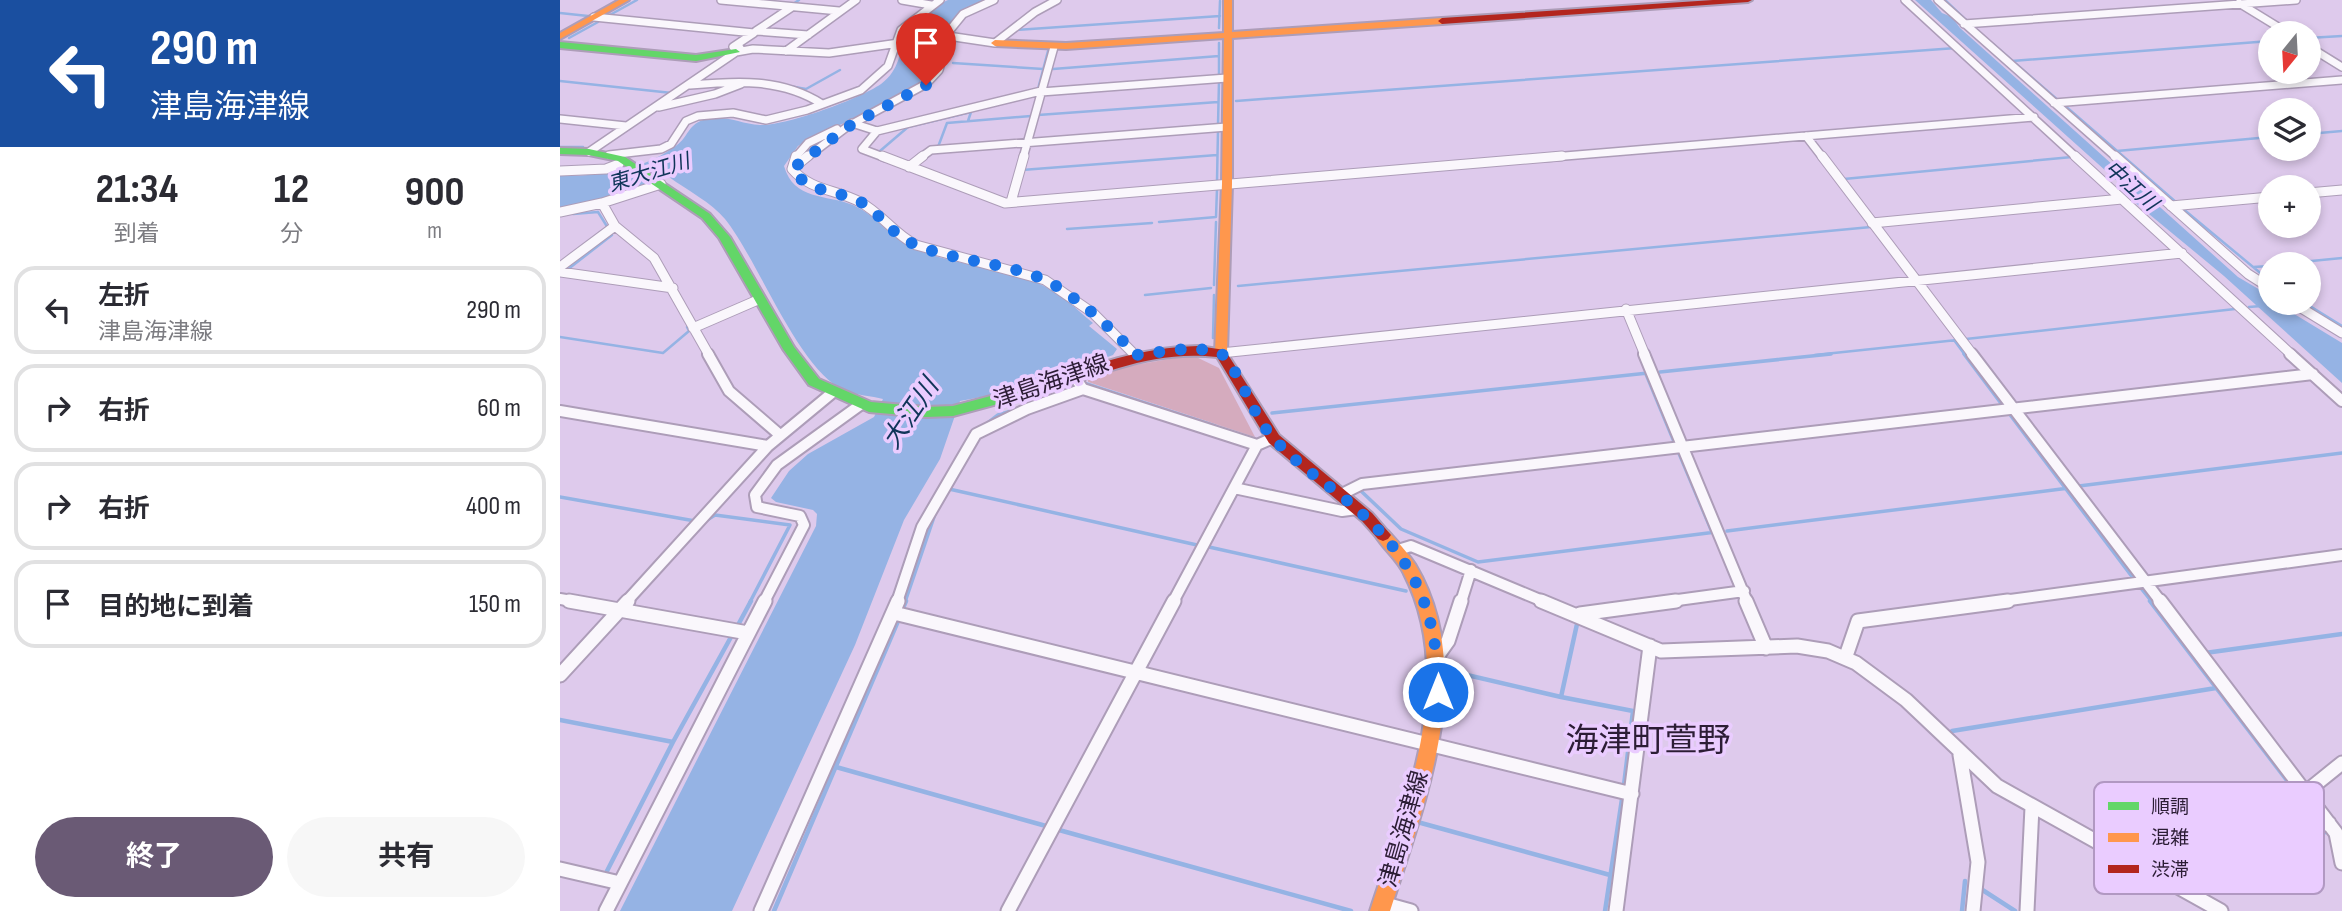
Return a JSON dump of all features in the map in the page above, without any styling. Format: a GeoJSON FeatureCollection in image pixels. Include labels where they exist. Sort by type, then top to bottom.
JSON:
{"type":"FeatureCollection","features":[{"type":"Feature","properties":{"kind":"street"},"geometry":{"type":"LineString","coordinates":[[560,36],[625,0]]}},
{"type":"Feature","properties":{"kind":"street"},"geometry":{"type":"LineString","coordinates":[[721,0],[839,11]]}},
{"type":"Feature","properties":{"kind":"street"},"geometry":{"type":"LineString","coordinates":[[786,51],[856,0]]}},
{"type":"Feature","properties":{"kind":"street"},"geometry":{"type":"LineString","coordinates":[[902,0],[931,5]]}},
{"type":"Feature","properties":{"kind":"street"},"geometry":{"type":"LineString","coordinates":[[560,171],[606,169],[619,161],[661,149],[671,144],[686,121],[709,114],[733,113],[766,120],[822,104],[874,82],[888,66],[900,41],[901,30],[940,0]]}},
{"type":"Feature","properties":{"kind":"street"},"geometry":{"type":"LineString","coordinates":[[994,0],[963,14],[946,36],[939,70],[926,85],[852,124],[792,169],[806,184],[818,191],[858,201],[890,231],[914,244],[1046,281],[1122,338],[1135,355]]}},
{"type":"Feature","properties":{"kind":"street"},"geometry":{"type":"LineString","coordinates":[[995,43],[1035,12],[1057,0]]}},
{"type":"Feature","properties":{"kind":"street"},"geometry":{"type":"LineString","coordinates":[[1228,0],[1227,184],[1221,353],[2182,253]]}},
{"type":"Feature","properties":{"kind":"street"},"geometry":{"type":"LineString","coordinates":[[793,7],[733,47],[829,53],[946,36],[1054,47],[1748,0]]}},
{"type":"Feature","properties":{"kind":"street"},"geometry":{"type":"LineString","coordinates":[[1905,0],[2342,401]]}},
{"type":"Feature","properties":{"kind":"street"},"geometry":{"type":"LineString","coordinates":[[1938,0],[2258,280]]}},
{"type":"Feature","properties":{"kind":"street"},"geometry":{"type":"LineString","coordinates":[[1964,24],[2237,2],[2297,0]]}},
{"type":"Feature","properties":{"kind":"street"},"geometry":{"type":"LineString","coordinates":[[2237,2],[2268,21]]}},
{"type":"Feature","properties":{"kind":"street"},"geometry":{"type":"LineString","coordinates":[[594,17],[808,35]]}},
{"type":"Feature","properties":{"kind":"street"},"geometry":{"type":"LineString","coordinates":[[560,45],[696,58],[753,49]]}},
{"type":"Feature","properties":{"kind":"street"},"geometry":{"type":"LineString","coordinates":[[1011,202],[1054,47]]}},
{"type":"Feature","properties":{"kind":"street"},"geometry":{"type":"LineString","coordinates":[[589,152],[736,52]]}},
{"type":"Feature","properties":{"kind":"street"},"geometry":{"type":"LineString","coordinates":[[2321,54],[2342,67]]}},
{"type":"Feature","properties":{"kind":"street"},"geometry":{"type":"LineString","coordinates":[[852,124],[877,131],[1041,92],[1227,78]]}},
{"type":"Feature","properties":{"kind":"street"},"geometry":{"type":"LineString","coordinates":[[688,85],[746,80],[801,90],[822,104]]}},
{"type":"Feature","properties":{"kind":"street"},"geometry":{"type":"LineString","coordinates":[[653,109],[708,96],[746,80]]}},
{"type":"Feature","properties":{"kind":"street"},"geometry":{"type":"LineString","coordinates":[[2054,103],[2342,80]]}},
{"type":"Feature","properties":{"kind":"street"},"geometry":{"type":"LineString","coordinates":[[708,96],[709,114]]}},
{"type":"Feature","properties":{"kind":"street"},"geometry":{"type":"LineString","coordinates":[[877,131],[862,149],[1011,202],[2034,117]]}},
{"type":"Feature","properties":{"kind":"street"},"geometry":{"type":"LineString","coordinates":[[560,119],[626,126]]}},
{"type":"Feature","properties":{"kind":"street"},"geometry":{"type":"LineString","coordinates":[[909,167],[930,150],[1227,127]]}},
{"type":"Feature","properties":{"kind":"street"},"geometry":{"type":"LineString","coordinates":[[1806,136],[2298,782]]}},
{"type":"Feature","properties":{"kind":"street","name":"津島海津線"},"geometry":{"type":"LineString","coordinates":[[560,150],[589,152],[619,161],[660,183],[706,216],[724,237],[814,383],[864,406],[926,412],[990,403],[1135,355],[1193,348],[1221,353],[1273,438],[1357,509],[1398,550],[1427,605],[1438,655],[1438,692],[1429,743],[1381,907]]}},
{"type":"Feature","properties":{"kind":"street"},"geometry":{"type":"LineString","coordinates":[[560,212],[602,203],[660,183]]}},
{"type":"Feature","properties":{"kind":"street"},"geometry":{"type":"LineString","coordinates":[[2321,192],[2342,190]]}},
{"type":"Feature","properties":{"kind":"street"},"geometry":{"type":"LineString","coordinates":[[2171,206],[2258,198]]}},
{"type":"Feature","properties":{"kind":"street"},"geometry":{"type":"LineString","coordinates":[[1872,223],[2122,199]]}},
{"type":"Feature","properties":{"kind":"street"},"geometry":{"type":"LineString","coordinates":[[602,203],[615,226],[654,258],[729,391],[780,435]]}},
{"type":"Feature","properties":{"kind":"street"},"geometry":{"type":"LineString","coordinates":[[560,269],[615,226]]}},
{"type":"Feature","properties":{"kind":"street"},"geometry":{"type":"LineString","coordinates":[[560,269],[673,288]]}},
{"type":"Feature","properties":{"kind":"street"},"geometry":{"type":"LineString","coordinates":[[693,328],[761,299]]}},
{"type":"Feature","properties":{"kind":"street"},"geometry":{"type":"LineString","coordinates":[[1626,309],[1766,648]]}},
{"type":"Feature","properties":{"kind":"street"},"geometry":{"type":"LineString","coordinates":[[2312,315],[2342,334]]}},
{"type":"Feature","properties":{"kind":"street"},"geometry":{"type":"LineString","coordinates":[[1340,495],[1362,484],[2313,374]]}},
{"type":"Feature","properties":{"kind":"street"},"geometry":{"type":"LineString","coordinates":[[1074,376],[1083,389],[1257,445]]}},
{"type":"Feature","properties":{"kind":"street"},"geometry":{"type":"LineString","coordinates":[[761,911],[894,612],[933,503],[976,434],[1027,409],[1083,389]]}},
{"type":"Feature","properties":{"kind":"street"},"geometry":{"type":"LineString","coordinates":[[560,675],[768,446],[832,393]]}},
{"type":"Feature","properties":{"kind":"street"},"geometry":{"type":"LineString","coordinates":[[606,911],[804,525],[800,516],[757,507],[755,495],[777,465],[864,406]]}},
{"type":"Feature","properties":{"kind":"street"},"geometry":{"type":"LineString","coordinates":[[560,411],[768,446]]}},
{"type":"Feature","properties":{"kind":"street"},"geometry":{"type":"LineString","coordinates":[[1008,911],[1257,445],[1273,438]]}},
{"type":"Feature","properties":{"kind":"street"},"geometry":{"type":"LineString","coordinates":[[1234,488],[1342,512],[1357,509]]}},
{"type":"Feature","properties":{"kind":"street"},"geometry":{"type":"LineString","coordinates":[[1398,550],[1411,546],[1661,651],[1813,647],[1846,656],[1879,676],[1991,782],[2094,841]]}},
{"type":"Feature","properties":{"kind":"street"},"geometry":{"type":"LineString","coordinates":[[1846,656],[1858,621],[2342,555]]}},
{"type":"Feature","properties":{"kind":"street"},"geometry":{"type":"LineString","coordinates":[[1438,655],[1448,641],[1471,570]]}},
{"type":"Feature","properties":{"kind":"street"},"geometry":{"type":"LineString","coordinates":[[1577,614],[1744,591]]}},
{"type":"Feature","properties":{"kind":"street"},"geometry":{"type":"LineString","coordinates":[[560,599],[748,633]]}},
{"type":"Feature","properties":{"kind":"street"},"geometry":{"type":"LineString","coordinates":[[894,612],[1632,793]]}},
{"type":"Feature","properties":{"kind":"street"},"geometry":{"type":"LineString","coordinates":[[1616,911],[1650,646]]}},
{"type":"Feature","properties":{"kind":"street"},"geometry":{"type":"LineString","coordinates":[[1960,755],[1978,862],[1973,911]]}},
{"type":"Feature","properties":{"kind":"street"},"geometry":{"type":"LineString","coordinates":[[2318,782],[2342,763]]}},
{"type":"Feature","properties":{"kind":"street"},"geometry":{"type":"LineString","coordinates":[[2027,911],[2032,807]]}},
{"type":"Feature","properties":{"kind":"street"},"geometry":{"type":"LineString","coordinates":[[2324,816],[2336,833],[2342,863]]}},
{"type":"Feature","properties":{"kind":"street"},"geometry":{"type":"LineString","coordinates":[[2324,824],[2329,823]]}},
{"type":"Feature","properties":{"kind":"street"},"geometry":{"type":"LineString","coordinates":[[560,869],[620,883]]}},
{"type":"Feature","properties":{"kind":"street"},"geometry":{"type":"LineString","coordinates":[[2190,894],[2221,911]]}},
{"type":"Feature","properties":{"kind":"street"},"geometry":{"type":"LineString","coordinates":[[1381,907],[1411,911]]}},
{"type":"Feature","properties":{"kind":"shaded area"},"geometry":{"type":"Polygon","coordinates":[[[1192,355],[1219,368],[1255,437],[1088,382],[1088,377],[1101,371],[1192,355]]]}},
{"type":"Feature","properties":{"kind":"water"},"geometry":{"type":"Polygon","coordinates":[[[948,0],[989,0],[955,19],[944,36],[933,68],[923,82],[874,110],[812,137],[798,146],[784,166],[789,177],[803,191],[862,210],[912,247],[938,257],[1028,279],[1049,288],[1093,323],[1089,326],[1117,349],[1113,355],[1057,376],[1000,393],[960,401],[940,459],[904,520],[855,645],[732,911],[620,911],[816,526],[817,514],[813,510],[776,502],[771,498],[789,471],[808,454],[874,417],[883,399],[846,391],[829,380],[812,362],[796,340],[725,219],[699,197],[669,177],[602,199],[560,208],[560,175],[590,175],[636,166],[665,153],[677,145],[694,125],[710,118],[760,125],[772,124],[804,116],[856,97],[887,79],[895,67],[910,28],[925,14],[948,0]]]}},
{"type":"Feature","properties":{"kind":"water","name":"中江川"},"geometry":{"type":"Polygon","coordinates":[[[1915,0],[1931,0],[1942,13],[1952,17],[1960,28],[2238,277],[2258,289],[2258,307],[2132,200],[2126,189],[1915,0]]]}},
{"type":"Feature","properties":{"kind":"water"},"geometry":{"type":"Polygon","coordinates":[[[2267,315],[2296,315],[2342,343],[2342,383],[2267,315]]]}},
{"type":"Feature","properties":{"kind":"waterway"},"geometry":{"type":"LineString","coordinates":[[608,16],[637,0]]}},
{"type":"Feature","properties":{"kind":"waterway"},"geometry":{"type":"LineString","coordinates":[[793,4],[799,0]]}},
{"type":"Feature","properties":{"kind":"waterway"},"geometry":{"type":"LineString","coordinates":[[1945,0],[1967,21]]}},
{"type":"Feature","properties":{"kind":"waterway"},"geometry":{"type":"LineString","coordinates":[[1219,16],[1220,1]]}},
{"type":"Feature","properties":{"kind":"waterway"},"geometry":{"type":"LineString","coordinates":[[560,13],[588,16]]}},
{"type":"Feature","properties":{"kind":"waterway"},"geometry":{"type":"LineString","coordinates":[[1016,30],[1219,16]]}},
{"type":"Feature","properties":{"kind":"waterway"},"geometry":{"type":"LineString","coordinates":[[1219,16],[1219,28]]}},
{"type":"Feature","properties":{"kind":"waterway"},"geometry":{"type":"LineString","coordinates":[[569,38],[598,22]]}},
{"type":"Feature","properties":{"kind":"waterway"},"geometry":{"type":"LineString","coordinates":[[2321,37],[2342,36]]}},
{"type":"Feature","properties":{"kind":"waterway"},"geometry":{"type":"LineString","coordinates":[[2013,61],[2258,42]]}},
{"type":"Feature","properties":{"kind":"waterway"},"geometry":{"type":"LineString","coordinates":[[1219,43],[1219,56]]}},
{"type":"Feature","properties":{"kind":"waterway"},"geometry":{"type":"LineString","coordinates":[[1993,44],[2013,61]]}},
{"type":"Feature","properties":{"kind":"waterway"},"geometry":{"type":"LineString","coordinates":[[1236,101],[1956,48]]}},
{"type":"Feature","properties":{"kind":"waterway"},"geometry":{"type":"LineString","coordinates":[[1038,89],[1048,51]]}},
{"type":"Feature","properties":{"kind":"waterway"},"geometry":{"type":"LineString","coordinates":[[1053,69],[1219,56]]}},
{"type":"Feature","properties":{"kind":"waterway"},"geometry":{"type":"LineString","coordinates":[[1219,56],[1219,78]]}},
{"type":"Feature","properties":{"kind":"waterway"},"geometry":{"type":"LineString","coordinates":[[2013,61],[2059,101]]}},
{"type":"Feature","properties":{"kind":"waterway"},"geometry":{"type":"LineString","coordinates":[[953,63],[1043,69]]}},
{"type":"Feature","properties":{"kind":"waterway"},"geometry":{"type":"LineString","coordinates":[[789,86],[806,89],[840,70]]}},
{"type":"Feature","properties":{"kind":"waterway"},"geometry":{"type":"LineString","coordinates":[[560,81],[672,93]]}},
{"type":"Feature","properties":{"kind":"waterway"},"geometry":{"type":"LineString","coordinates":[[1218,125],[1219,81]]}},
{"type":"Feature","properties":{"kind":"waterway"},"geometry":{"type":"LineString","coordinates":[[1038,115],[1218,102]]}},
{"type":"Feature","properties":{"kind":"waterway","name":"中江川"},"geometry":{"type":"LineString","coordinates":[[2063,104],[2117,151]]}},
{"type":"Feature","properties":{"kind":"waterway"},"geometry":{"type":"LineString","coordinates":[[880,151],[908,127],[971,112],[968,121]]}},
{"type":"Feature","properties":{"kind":"waterway"},"geometry":{"type":"LineString","coordinates":[[938,147],[947,123],[1031,116]]}},
{"type":"Feature","properties":{"kind":"waterway"},"geometry":{"type":"LineString","coordinates":[[1217,181],[1218,130]]}},
{"type":"Feature","properties":{"kind":"waterway"},"geometry":{"type":"LineString","coordinates":[[2321,133],[2342,131]]}},
{"type":"Feature","properties":{"kind":"waterway","name":"中江川"},"geometry":{"type":"LineString","coordinates":[[2117,151],[2258,138]]}},
{"type":"Feature","properties":{"kind":"waterway"},"geometry":{"type":"LineString","coordinates":[[560,147],[583,147]]}},
{"type":"Feature","properties":{"kind":"waterway","name":"中江川"},"geometry":{"type":"LineString","coordinates":[[2117,151],[2177,203]]}},
{"type":"Feature","properties":{"kind":"waterway"},"geometry":{"type":"LineString","coordinates":[[1022,170],[1217,155]]}},
{"type":"Feature","properties":{"kind":"waterway"},"geometry":{"type":"LineString","coordinates":[[1844,179],[2072,157]]}},
{"type":"Feature","properties":{"kind":"waterway"},"geometry":{"type":"LineString","coordinates":[[1159,222],[1216,217],[1217,189]]}},
{"type":"Feature","properties":{"kind":"waterway"},"geometry":{"type":"LineString","coordinates":[[2182,208],[2253,267]]}},
{"type":"Feature","properties":{"kind":"waterway"},"geometry":{"type":"LineString","coordinates":[[573,214],[598,212],[608,228]]}},
{"type":"Feature","properties":{"kind":"waterway"},"geometry":{"type":"LineString","coordinates":[[1214,285],[1216,222]]}},
{"type":"Feature","properties":{"kind":"waterway"},"geometry":{"type":"LineString","coordinates":[[1067,229],[1152,223]]}},
{"type":"Feature","properties":{"kind":"waterway"},"geometry":{"type":"LineString","coordinates":[[1238,286],[1871,227]]}},
{"type":"Feature","properties":{"kind":"waterway"},"geometry":{"type":"LineString","coordinates":[[567,270],[612,235],[610,232]]}},
{"type":"Feature","properties":{"kind":"waterway"},"geometry":{"type":"LineString","coordinates":[[2321,260],[2342,258]]}},
{"type":"Feature","properties":{"kind":"waterway"},"geometry":{"type":"LineString","coordinates":[[2253,267],[2258,271]]}},
{"type":"Feature","properties":{"kind":"waterway"},"geometry":{"type":"LineString","coordinates":[[2253,267],[2258,267]]}},
{"type":"Feature","properties":{"kind":"waterway"},"geometry":{"type":"LineString","coordinates":[[1145,295],[1211,288]]}},
{"type":"Feature","properties":{"kind":"waterway"},"geometry":{"type":"LineString","coordinates":[[1213,338],[1214,295]]}},
{"type":"Feature","properties":{"kind":"waterway"},"geometry":{"type":"LineString","coordinates":[[2249,307],[2258,306]]}},
{"type":"Feature","properties":{"kind":"waterway"},"geometry":{"type":"LineString","coordinates":[[1966,339],[2235,309]]}},
{"type":"Feature","properties":{"kind":"waterway"},"geometry":{"type":"LineString","coordinates":[[2321,313],[2342,326]]}},
{"type":"Feature","properties":{"kind":"waterway"},"geometry":{"type":"LineString","coordinates":[[560,337],[663,353],[689,331],[687,327]]}},
{"type":"Feature","properties":{"kind":"waterway"},"geometry":{"type":"LineString","coordinates":[[1815,355],[1954,340]]}},
{"type":"Feature","properties":{"kind":"waterway"},"geometry":{"type":"LineString","coordinates":[[1954,340],[1965,355]]}},
{"type":"Feature","properties":{"kind":"waterway"},"geometry":{"type":"LineString","coordinates":[[1660,372],[1831,354]]}},
{"type":"Feature","properties":{"kind":"waterway"},"geometry":{"type":"LineString","coordinates":[[1964,354],[2003,406]]}},
{"type":"Feature","properties":{"kind":"waterway"},"geometry":{"type":"LineString","coordinates":[[1272,413],[1648,373]]}},
{"type":"Feature","properties":{"kind":"waterway"},"geometry":{"type":"LineString","coordinates":[[1646,374],[1675,444]]}},
{"type":"Feature","properties":{"kind":"waterway"},"geometry":{"type":"LineString","coordinates":[[1087,384],[1215,426]]}},
{"type":"Feature","properties":{"kind":"waterway"},"geometry":{"type":"LineString","coordinates":[[985,425],[998,415],[1011,411]]}},
{"type":"Feature","properties":{"kind":"waterway"},"geometry":{"type":"LineString","coordinates":[[2008,412],[2066,488]]}},
{"type":"Feature","properties":{"kind":"waterway"},"geometry":{"type":"LineString","coordinates":[[1678,451],[1712,532]]}},
{"type":"Feature","properties":{"kind":"waterway"},"geometry":{"type":"LineString","coordinates":[[2079,486],[2342,453]]}},
{"type":"Feature","properties":{"kind":"waterway"},"geometry":{"type":"LineString","coordinates":[[1727,531],[2066,488]]}},
{"type":"Feature","properties":{"kind":"waterway"},"geometry":{"type":"LineString","coordinates":[[2066,488],[2133,578]]}},
{"type":"Feature","properties":{"kind":"waterway"},"geometry":{"type":"LineString","coordinates":[[949,489],[1197,545]]}},
{"type":"Feature","properties":{"kind":"waterway"},"geometry":{"type":"LineString","coordinates":[[1361,491],[1401,529],[1478,562],[1716,532]]}},
{"type":"Feature","properties":{"kind":"waterway"},"geometry":{"type":"LineString","coordinates":[[560,497],[695,521]]}},
{"type":"Feature","properties":{"kind":"waterway"},"geometry":{"type":"LineString","coordinates":[[905,602],[935,514]]}},
{"type":"Feature","properties":{"kind":"waterway"},"geometry":{"type":"LineString","coordinates":[[704,522],[715,515],[790,525],[750,602]]}},
{"type":"Feature","properties":{"kind":"waterway"},"geometry":{"type":"LineString","coordinates":[[1209,547],[1406,591]]}},
{"type":"Feature","properties":{"kind":"waterway"},"geometry":{"type":"LineString","coordinates":[[2140,587],[2152,602]]}},
{"type":"Feature","properties":{"kind":"waterway"},"geometry":{"type":"LineString","coordinates":[[738,625],[751,601]]}},
{"type":"Feature","properties":{"kind":"waterway"},"geometry":{"type":"LineString","coordinates":[[903,608],[906,601]]}},
{"type":"Feature","properties":{"kind":"waterway"},"geometry":{"type":"LineString","coordinates":[[2150,601],[2288,782]]}},
{"type":"Feature","properties":{"kind":"waterway"},"geometry":{"type":"LineString","coordinates":[[774,911],[898,621]]}},
{"type":"Feature","properties":{"kind":"waterway"},"geometry":{"type":"LineString","coordinates":[[1561,697],[1577,624]]}},
{"type":"Feature","properties":{"kind":"waterway"},"geometry":{"type":"LineString","coordinates":[[2205,653],[2342,634]]}},
{"type":"Feature","properties":{"kind":"waterway"},"geometry":{"type":"LineString","coordinates":[[673,742],[731,637]]}},
{"type":"Feature","properties":{"kind":"waterway"},"geometry":{"type":"LineString","coordinates":[[1450,671],[1561,697]]}},
{"type":"Feature","properties":{"kind":"waterway"},"geometry":{"type":"LineString","coordinates":[[1952,731],[2216,688]]}},
{"type":"Feature","properties":{"kind":"waterway"},"geometry":{"type":"LineString","coordinates":[[1561,697],[1633,711],[1624,785]]}},
{"type":"Feature","properties":{"kind":"waterway"},"geometry":{"type":"LineString","coordinates":[[560,720],[673,742]]}},
{"type":"Feature","properties":{"kind":"waterway"},"geometry":{"type":"LineString","coordinates":[[607,871],[673,742]]}},
{"type":"Feature","properties":{"kind":"waterway"},"geometry":{"type":"LineString","coordinates":[[836,767],[1046,826]]}},
{"type":"Feature","properties":{"kind":"waterway"},"geometry":{"type":"LineString","coordinates":[[1605,911],[1622,799]]}},
{"type":"Feature","properties":{"kind":"waterway"},"geometry":{"type":"LineString","coordinates":[[1421,823],[1610,875]]}},
{"type":"Feature","properties":{"kind":"waterway"},"geometry":{"type":"LineString","coordinates":[[1059,830],[1351,911]]}},
{"type":"Feature","properties":{"kind":"waterway"},"geometry":{"type":"LineString","coordinates":[[1962,911],[1965,881]]}},
{"type":"Feature","properties":{"kind":"waterway"},"geometry":{"type":"LineString","coordinates":[[1981,889],[2015,911]]}},
{"type":"Feature","properties":{"kind":"traffic: fast"},"geometry":{"type":"LineString","coordinates":[[560,45],[696,58],[736,52]]}},
{"type":"Feature","properties":{"kind":"traffic: fast"},"geometry":{"type":"LineString","coordinates":[[560,151],[589,152],[621,159],[706,216],[724,237],[789,349],[814,382],[869,407],[926,412],[953,411],[1044,387]]}},
{"type":"Feature","properties":{"kind":"traffic: slow"},"geometry":{"type":"LineString","coordinates":[[560,36],[625,0]]}},
{"type":"Feature","properties":{"kind":"traffic: slow"},"geometry":{"type":"LineString","coordinates":[[1221,353],[1227,184],[1228,0]]}},
{"type":"Feature","properties":{"kind":"traffic: slow"},"geometry":{"type":"LineString","coordinates":[[995,43],[1066,46],[1442,21]]}},
{"type":"Feature","properties":{"kind":"traffic: slow"},"geometry":{"type":"LineString","coordinates":[[1380,911],[1419,786],[1435,700],[1435,657],[1428,615],[1412,574],[1383,535]]}},
{"type":"Feature","properties":{"kind":"traffic: jam"},"geometry":{"type":"LineString","coordinates":[[1442,21],[1748,0]]}},
{"type":"Feature","properties":{"kind":"traffic: jam"},"geometry":{"type":"LineString","coordinates":[[1044,387],[1131,358],[1175,351],[1221,353],[1274,439],[1367,517],[1383,535]]}},
{"type":"Feature","properties":{"kind":"district","name":"海津町萱野"},"geometry":{"type":"Point","coordinates":[1648,741]}},
{"type":"Feature","properties":{"kind":"route"},"geometry":{"type":"LineString","coordinates":[[926,85],[852,124],[792,169],[806,184],[818,191],[858,201],[870,209],[890,231],[914,244],[1046,281],[1122,338],[1135,355],[1193,348],[1221,353],[1230,362],[1250,404],[1273,438],[1294,459],[1378,527],[1398,550],[1427,605],[1438,655],[1438,692]]}},
{"type":"Feature","properties":{"kind":"water label","name":"東大江川"},"geometry":{"type":"Point","coordinates":[649,173]}},
{"type":"Feature","properties":{"kind":"water label","name":"大江川"},"geometry":{"type":"Point","coordinates":[911,414]}}]}
